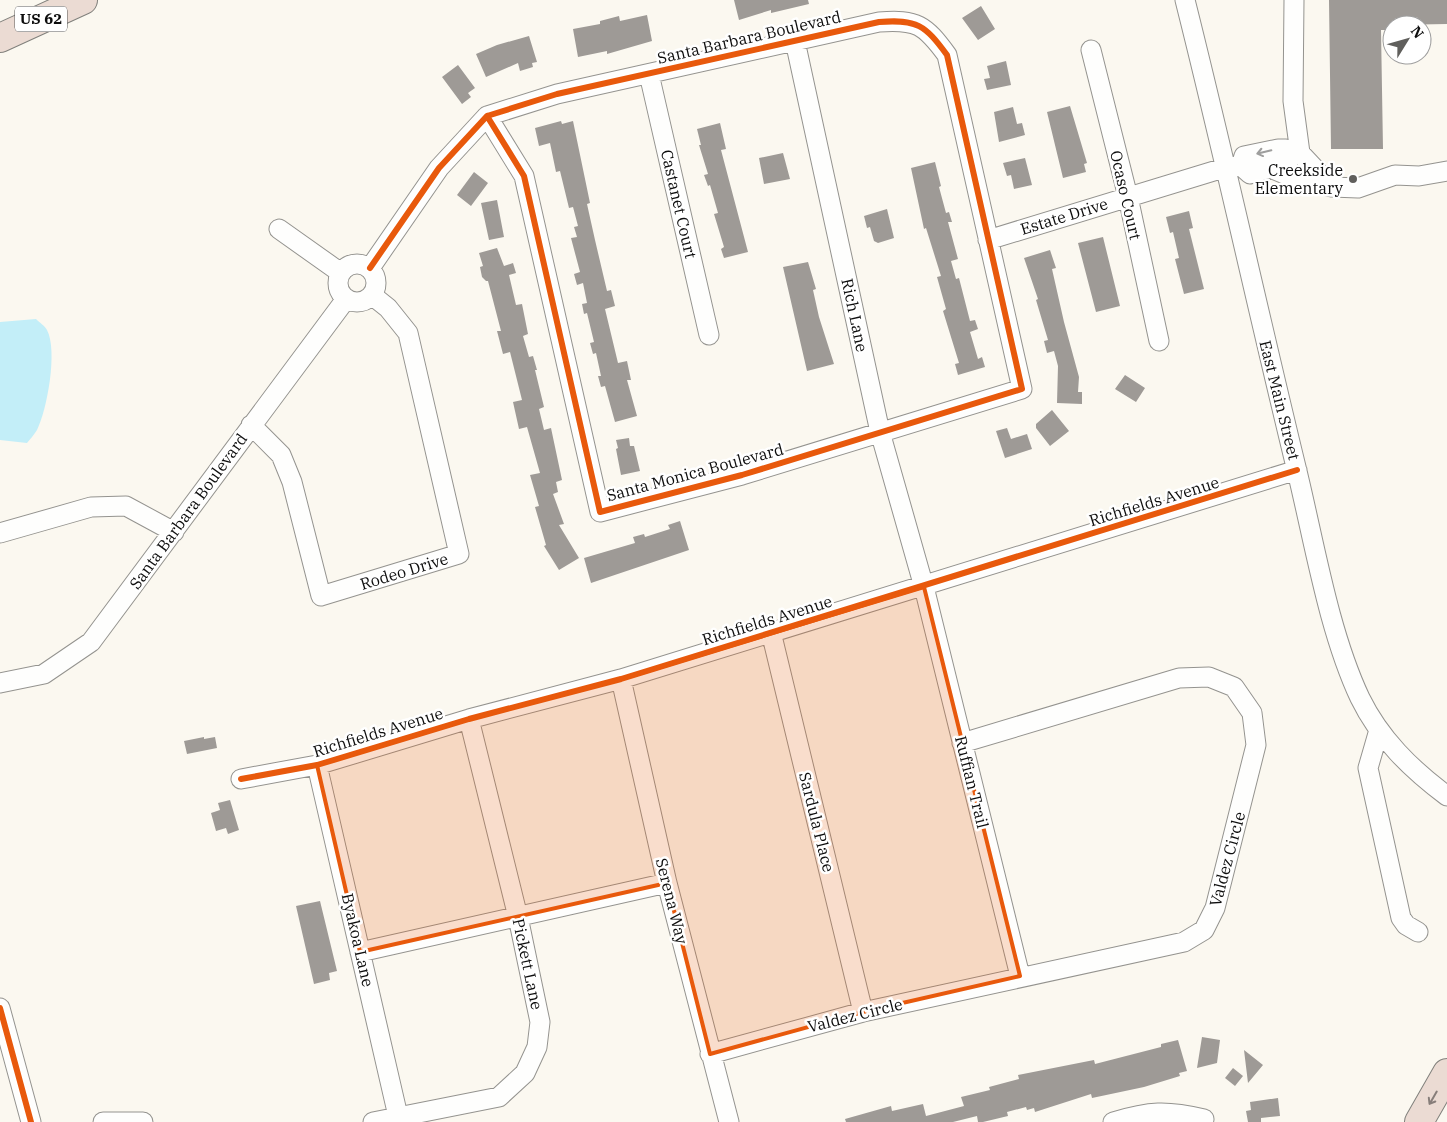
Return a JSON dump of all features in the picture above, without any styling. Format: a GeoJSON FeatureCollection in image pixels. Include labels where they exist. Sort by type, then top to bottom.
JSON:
{"type":"FeatureCollection","features":[{"type":"Feature","properties":{"kind":"highway","name":"US 62"},"geometry":{"type":"LineString","coordinates":[[0,38],[83,0]]}},
{"type":"Feature","properties":{"kind":"highway"},"geometry":{"type":"LineString","coordinates":[[1419,1122],[1447,1073]]}},
{"type":"Feature","properties":{"kind":"street","name":"East Main Street"},"geometry":{"type":"LineString","coordinates":[[1185,0],[1234,166],[1315,552],[1339,639],[1360,697],[1379,730],[1411,768],[1447,796]]}},
{"type":"Feature","properties":{"kind":"street"},"geometry":{"type":"LineString","coordinates":[[1294,0],[1293,102],[1296,154],[1287,163],[1250,174],[1234,166],[1244,156],[1278,148],[1286,149],[1296,154],[1332,188]]}},
{"type":"Feature","properties":{"kind":"street","name":"Santa Barbara Boulevard"},"geometry":{"type":"LineString","coordinates":[[370,268],[439,168],[487,116],[557,94],[879,22],[905,20],[930,32],[947,55],[1022,389]]}},
{"type":"Feature","properties":{"kind":"street","name":"Rich Lane"},"geometry":{"type":"LineString","coordinates":[[795,41],[880,432],[924,587]]}},
{"type":"Feature","properties":{"kind":"street","name":"Ocaso Court"},"geometry":{"type":"LineString","coordinates":[[1091,50],[1128,197],[1159,341]]}},
{"type":"Feature","properties":{"kind":"street","name":"Castanet Court"},"geometry":{"type":"LineString","coordinates":[[649,74],[709,335]]}},
{"type":"Feature","properties":{"kind":"street","name":"Santa Monica Boulevard"},"geometry":{"type":"LineString","coordinates":[[487,116],[524,176],[600,512],[742,475],[1022,389]]}},
{"type":"Feature","properties":{"kind":"street","name":"Estate Drive"},"geometry":{"type":"LineString","coordinates":[[988,240],[1234,166]]}},
{"type":"Feature","properties":{"kind":"street"},"geometry":{"type":"LineString","coordinates":[[1270,168],[1332,188],[1358,188],[1395,175],[1419,176],[1447,171]]}},
{"type":"Feature","properties":{"kind":"street"},"geometry":{"type":"LineString","coordinates":[[278,229],[341,272]]}},
{"type":"Feature","properties":{"kind":"street"},"geometry":{"type":"LineString","coordinates":[[354,264],[370,268],[374,273],[377,284],[373,296],[363,302],[346,299],[338,284],[341,272],[354,264]]}},
{"type":"Feature","properties":{"kind":"street","name":"Rodeo Drive"},"geometry":{"type":"LineString","coordinates":[[251,425],[281,455],[292,482],[321,596],[459,554],[408,333],[388,308],[373,296]]}},
{"type":"Feature","properties":{"kind":"street","name":"Santa Barbara Boulevard"},"geometry":{"type":"LineString","coordinates":[[0,683],[44,674],[91,642],[346,299]]}},
{"type":"Feature","properties":{"kind":"street","name":"Richfields Avenue"},"geometry":{"type":"LineString","coordinates":[[240,780],[317,765],[469,719],[620,679],[924,587],[1297,470]]}},
{"type":"Feature","properties":{"kind":"street"},"geometry":{"type":"LineString","coordinates":[[0,533],[91,507],[126,506],[174,532]]}},
{"type":"Feature","properties":{"kind":"street","name":"Ruffian Trail"},"geometry":{"type":"LineString","coordinates":[[924,587],[1020,976]]}},
{"type":"Feature","properties":{"kind":"street","name":"Sardula Place"},"geometry":{"type":"LineString","coordinates":[[771,632],[863,1012]]}},
{"type":"Feature","properties":{"kind":"street","name":"Valdez Circle"},"geometry":{"type":"LineString","coordinates":[[710,1054],[863,1012],[1020,976],[1184,942],[1204,930],[1215,908],[1256,745],[1252,713],[1234,687],[1209,677],[1179,678],[962,743]]}},
{"type":"Feature","properties":{"kind":"street","name":"Serena Way"},"geometry":{"type":"LineString","coordinates":[[620,679],[667,883],[729,1122]]}},
{"type":"Feature","properties":{"kind":"street","name":"Pickett Lane"},"geometry":{"type":"LineString","coordinates":[[374,1122],[499,1097],[525,1073],[537,1047],[540,1022],[518,917],[469,719]]}},
{"type":"Feature","properties":{"kind":"street"},"geometry":{"type":"LineString","coordinates":[[1379,730],[1368,768],[1398,910],[1406,925],[1418,932]]}},
{"type":"Feature","properties":{"kind":"street","name":"Byakoa Lane"},"geometry":{"type":"LineString","coordinates":[[317,765],[398,1116]]}},
{"type":"Feature","properties":{"kind":"street"},"geometry":{"type":"LineString","coordinates":[[360,952],[667,883]]}},
{"type":"Feature","properties":{"kind":"street"},"geometry":{"type":"LineString","coordinates":[[0,1008],[31,1122]]}},
{"type":"Feature","properties":{"kind":"street"},"geometry":{"type":"LineString","coordinates":[[1113,1122],[1145,1113],[1175,1112],[1204,1119]]}},
{"type":"Feature","properties":{"kind":"street"},"geometry":{"type":"LineString","coordinates":[[103,1122],[143,1122]]}},
{"type":"Feature","properties":{"kind":"highlighted area"},"geometry":{"type":"Polygon","coordinates":[[[924,587],[1020,976],[863,1012],[710,1054],[667,883],[360,952],[317,765],[469,719],[621,679],[924,587]]]}},
{"type":"Feature","properties":{"kind":"water"},"geometry":{"type":"Polygon","coordinates":[[[36,319],[47,330],[51,352],[50,380],[41,421],[27,443],[0,440],[0,322],[36,319]]]}},
{"type":"Feature","properties":{"kind":"building"},"geometry":{"type":"Polygon","coordinates":[[[734,0],[808,0],[809,4],[771,13],[771,10],[739,20],[734,0]]]}},
{"type":"Feature","properties":{"kind":"building"},"geometry":{"type":"Polygon","coordinates":[[[1329,0],[1447,0],[1447,24],[1432,24],[1432,15],[1382,15],[1383,149],[1331,149],[1329,0]]]}},
{"type":"Feature","properties":{"kind":"building"},"geometry":{"type":"Polygon","coordinates":[[[981,6],[995,29],[978,40],[962,18],[981,6]]]}},
{"type":"Feature","properties":{"kind":"building"},"geometry":{"type":"Polygon","coordinates":[[[647,15],[652,41],[607,54],[607,51],[578,57],[573,29],[600,24],[600,21],[619,16],[620,21],[647,15]]]}},
{"type":"Feature","properties":{"kind":"building"},"geometry":{"type":"Polygon","coordinates":[[[529,36],[537,62],[532,63],[533,67],[520,71],[518,63],[486,77],[476,54],[497,45],[529,36]]]}},
{"type":"Feature","properties":{"kind":"building"},"geometry":{"type":"Polygon","coordinates":[[[1006,61],[1011,85],[987,90],[984,79],[990,78],[987,66],[1006,61]]]}},
{"type":"Feature","properties":{"kind":"building"},"geometry":{"type":"Polygon","coordinates":[[[458,65],[475,88],[468,93],[471,97],[462,104],[442,77],[458,65]]]}},
{"type":"Feature","properties":{"kind":"building"},"geometry":{"type":"Polygon","coordinates":[[[1070,106],[1087,163],[1084,164],[1086,172],[1063,178],[1047,112],[1070,106]]]}},
{"type":"Feature","properties":{"kind":"building"},"geometry":{"type":"Polygon","coordinates":[[[1013,107],[1017,124],[1022,123],[1025,135],[999,142],[994,112],[1013,107]]]}},
{"type":"Feature","properties":{"kind":"building"},"geometry":{"type":"Polygon","coordinates":[[[561,121],[562,124],[573,121],[590,203],[587,204],[595,240],[607,291],[611,290],[615,306],[605,309],[618,363],[627,361],[631,380],[627,380],[637,416],[615,422],[605,386],[601,387],[598,376],[601,376],[596,353],[593,354],[590,343],[594,342],[587,313],[584,314],[582,304],[587,303],[583,283],[577,285],[574,274],[580,272],[571,238],[577,237],[574,227],[578,226],[573,207],[569,208],[560,171],[556,172],[550,143],[539,146],[535,128],[561,121]]]}},
{"type":"Feature","properties":{"kind":"building"},"geometry":{"type":"Polygon","coordinates":[[[720,123],[726,149],[721,150],[748,252],[724,258],[721,249],[724,247],[714,214],[718,213],[710,185],[708,186],[704,175],[708,174],[699,145],[701,145],[697,129],[720,123]]]}},
{"type":"Feature","properties":{"kind":"building"},"geometry":{"type":"Polygon","coordinates":[[[783,153],[790,179],[764,184],[759,158],[783,153]]]}},
{"type":"Feature","properties":{"kind":"building"},"geometry":{"type":"Polygon","coordinates":[[[1025,158],[1032,185],[1014,189],[1011,175],[1007,176],[1003,163],[1025,158]]]}},
{"type":"Feature","properties":{"kind":"building"},"geometry":{"type":"Polygon","coordinates":[[[935,162],[946,213],[949,212],[952,222],[948,222],[958,259],[951,261],[956,279],[959,278],[970,321],[975,320],[978,329],[970,332],[978,359],[982,357],[985,367],[958,375],[955,364],[959,363],[943,311],[946,309],[937,277],[941,276],[926,228],[924,229],[911,168],[935,162]]]}},
{"type":"Feature","properties":{"kind":"building"},"geometry":{"type":"Polygon","coordinates":[[[474,172],[488,183],[471,206],[457,195],[474,172]]]}},
{"type":"Feature","properties":{"kind":"building"},"geometry":{"type":"Polygon","coordinates":[[[497,200],[504,237],[489,240],[481,203],[497,200]]]}},
{"type":"Feature","properties":{"kind":"building"},"geometry":{"type":"Polygon","coordinates":[[[887,209],[894,238],[878,243],[874,241],[870,227],[867,228],[864,216],[887,209]]]}},
{"type":"Feature","properties":{"kind":"building"},"geometry":{"type":"Polygon","coordinates":[[[1189,211],[1193,228],[1189,229],[1204,289],[1184,294],[1175,259],[1179,258],[1173,232],[1170,233],[1166,217],[1189,211]]]}},
{"type":"Feature","properties":{"kind":"building"},"geometry":{"type":"Polygon","coordinates":[[[1103,237],[1120,306],[1096,312],[1078,243],[1103,237]]]}},
{"type":"Feature","properties":{"kind":"building"},"geometry":{"type":"Polygon","coordinates":[[[497,248],[504,266],[513,263],[516,273],[509,275],[516,305],[522,304],[528,334],[523,336],[529,357],[533,356],[544,407],[539,409],[544,430],[551,428],[562,480],[556,482],[558,492],[553,494],[564,524],[559,525],[579,558],[559,570],[544,546],[546,545],[535,507],[539,506],[530,475],[540,473],[527,427],[519,429],[513,402],[522,400],[510,352],[503,354],[497,331],[501,331],[488,281],[482,277],[480,267],[483,266],[479,253],[497,248]]]}},
{"type":"Feature","properties":{"kind":"building"},"geometry":{"type":"Polygon","coordinates":[[[1050,250],[1056,268],[1052,269],[1064,322],[1079,377],[1078,392],[1082,392],[1082,404],[1057,403],[1058,366],[1054,351],[1047,353],[1044,341],[1048,340],[1036,300],[1038,299],[1024,258],[1050,250]]]}},
{"type":"Feature","properties":{"kind":"building"},"geometry":{"type":"Polygon","coordinates":[[[808,262],[816,289],[813,290],[819,317],[834,364],[807,371],[783,267],[808,262]]]}},
{"type":"Feature","properties":{"kind":"building"},"geometry":{"type":"Polygon","coordinates":[[[1125,375],[1145,388],[1136,402],[1115,389],[1125,375]]]}},
{"type":"Feature","properties":{"kind":"building"},"geometry":{"type":"Polygon","coordinates":[[[1052,410],[1069,431],[1050,446],[1036,428],[1036,424],[1052,410]]]}},
{"type":"Feature","properties":{"kind":"building"},"geometry":{"type":"Polygon","coordinates":[[[1007,428],[1011,439],[1027,434],[1032,449],[1005,458],[996,431],[1007,428]]]}},
{"type":"Feature","properties":{"kind":"building"},"geometry":{"type":"Polygon","coordinates":[[[629,438],[630,446],[634,446],[640,471],[621,475],[616,440],[629,438]]]}},
{"type":"Feature","properties":{"kind":"building"},"geometry":{"type":"Polygon","coordinates":[[[680,521],[689,550],[591,583],[584,558],[635,543],[633,537],[644,534],[645,537],[670,529],[668,525],[680,521]]]}},
{"type":"Feature","properties":{"kind":"building"},"geometry":{"type":"Polygon","coordinates":[[[204,737],[204,739],[215,737],[217,748],[187,754],[184,741],[204,737]]]}},
{"type":"Feature","properties":{"kind":"building"},"geometry":{"type":"Polygon","coordinates":[[[230,800],[239,830],[228,834],[226,828],[216,831],[211,813],[220,810],[218,803],[230,800]]]}},
{"type":"Feature","properties":{"kind":"building"},"geometry":{"type":"Polygon","coordinates":[[[320,901],[337,971],[329,973],[330,980],[314,984],[296,906],[320,901]]]}},
{"type":"Feature","properties":{"kind":"building"},"geometry":{"type":"Polygon","coordinates":[[[1202,1037],[1220,1040],[1217,1063],[1197,1068],[1202,1037]]]}},
{"type":"Feature","properties":{"kind":"building"},"geometry":{"type":"Polygon","coordinates":[[[1178,1040],[1187,1071],[1179,1073],[1180,1076],[1144,1087],[1092,1098],[1091,1094],[1035,1112],[1034,1108],[1027,1110],[1026,1107],[1007,1112],[1008,1116],[983,1122],[978,1122],[977,1116],[953,1122],[846,1122],[845,1119],[891,1106],[892,1111],[923,1104],[926,1116],[964,1106],[961,1097],[990,1090],[989,1087],[1019,1079],[1018,1075],[1094,1060],[1095,1064],[1161,1047],[1161,1044],[1178,1040]]]}},
{"type":"Feature","properties":{"kind":"building"},"geometry":{"type":"Polygon","coordinates":[[[1244,1050],[1263,1065],[1248,1083],[1244,1050]]]}},
{"type":"Feature","properties":{"kind":"building"},"geometry":{"type":"Polygon","coordinates":[[[1233,1068],[1243,1076],[1235,1086],[1225,1078],[1233,1068]]]}},
{"type":"Feature","properties":{"kind":"building"},"geometry":{"type":"Polygon","coordinates":[[[1278,1098],[1280,1116],[1261,1118],[1261,1122],[1248,1122],[1246,1111],[1251,1110],[1250,1102],[1278,1098]]]}},
{"type":"Feature","properties":{"kind":"cycle path"},"geometry":{"type":"LineString","coordinates":[[370,268],[439,168],[487,116],[557,94],[879,22],[911,23],[926,31],[947,55],[1022,389],[742,475],[600,512],[524,176],[487,116]]}},
{"type":"Feature","properties":{"kind":"cycle path"},"geometry":{"type":"LineString","coordinates":[[241,779],[317,765],[469,719],[621,679],[1297,470]]}},
{"type":"Feature","properties":{"kind":"cycle path"},"geometry":{"type":"LineString","coordinates":[[0,1008],[31,1122]]}},
{"type":"Feature","properties":{"kind":"place","name":"Creekside Elementary"},"geometry":{"type":"Point","coordinates":[1353,179]}}]}
